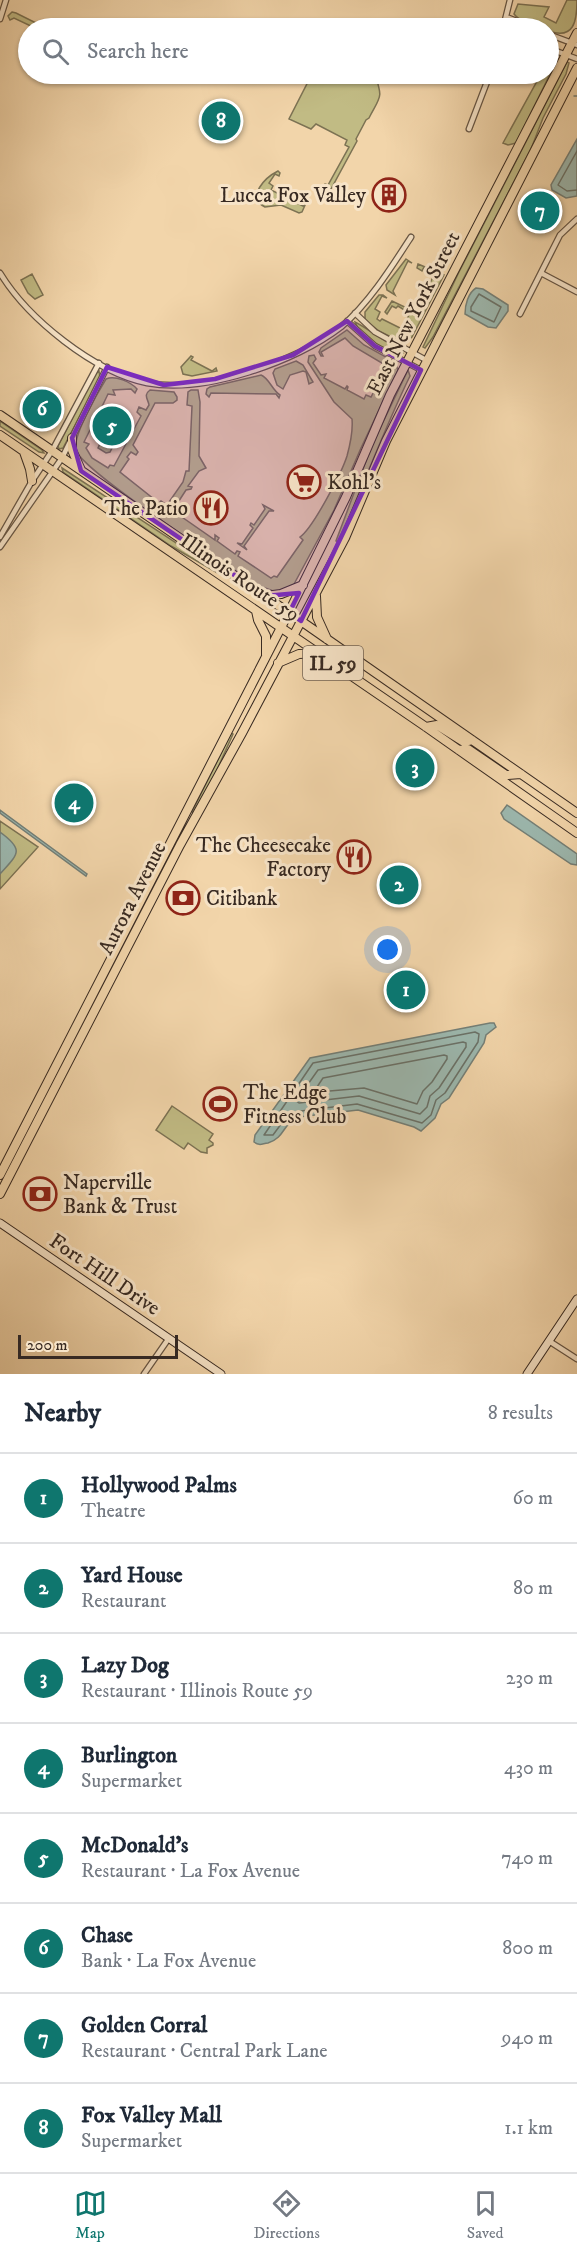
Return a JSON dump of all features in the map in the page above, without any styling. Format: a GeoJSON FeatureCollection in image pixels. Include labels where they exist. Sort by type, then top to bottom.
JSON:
{"type":"FeatureCollection","features":[{"type":"Feature","properties":{"kind":"main road","name":"East New York Street"},"geometry":{"type":"LineString","coordinates":[[559,69],[574,44],[577,33]]}},
{"type":"Feature","properties":{"kind":"main road","name":"East New York Street"},"geometry":{"type":"LineString","coordinates":[[301,621],[354,519],[386,441],[421,370],[577,68]]}},
{"type":"Feature","properties":{"kind":"main road","name":"East New York Street"},"geometry":{"type":"LineString","coordinates":[[289,613],[339,512],[379,419],[551,84]]}},
{"type":"Feature","properties":{"kind":"main road","name":"Illinois Route 59"},"geometry":{"type":"LineString","coordinates":[[0,415],[577,813]]}},
{"type":"Feature","properties":{"kind":"main road","name":"Illinois Route 59"},"geometry":{"type":"LineString","coordinates":[[0,435],[577,833]]}},
{"type":"Feature","properties":{"kind":"main road"},"geometry":{"type":"LineString","coordinates":[[72,438],[72,450],[81,471]]}},
{"type":"Feature","properties":{"kind":"main road"},"geometry":{"type":"LineString","coordinates":[[23,451],[32,481]]}},
{"type":"Feature","properties":{"kind":"main road"},"geometry":{"type":"LineString","coordinates":[[265,596],[281,594],[303,585]]}},
{"type":"Feature","properties":{"kind":"main road"},"geometry":{"type":"LineString","coordinates":[[316,594],[317,617],[328,640]]}},
{"type":"Feature","properties":{"kind":"main road"},"geometry":{"type":"LineString","coordinates":[[256,611],[266,636],[266,655]]}},
{"type":"Feature","properties":{"kind":"main road","name":"Aurora Avenue"},"geometry":{"type":"LineString","coordinates":[[0,1174],[289,613]]}},
{"type":"Feature","properties":{"kind":"main road","name":"Aurora Avenue"},"geometry":{"type":"LineString","coordinates":[[0,1194],[180,845],[301,621]]}},
{"type":"Feature","properties":{"kind":"main road"},"geometry":{"type":"LineString","coordinates":[[278,663],[299,654],[319,653]]}},
{"type":"Feature","properties":{"kind":"main road","name":"IL 59"},"geometry":{"type":"LineString","coordinates":[[426,727],[437,725],[464,742],[472,740]]}},
{"type":"Feature","properties":{"kind":"main road","name":"IL 59"},"geometry":{"type":"LineString","coordinates":[[459,750],[468,749],[506,775],[521,774]]}},
{"type":"Feature","properties":{"kind":"street"},"geometry":{"type":"LineString","coordinates":[[0,19],[6,0]]}},
{"type":"Feature","properties":{"kind":"street"},"geometry":{"type":"LineString","coordinates":[[506,17],[510,0]]}},
{"type":"Feature","properties":{"kind":"street"},"geometry":{"type":"LineString","coordinates":[[559,38],[574,44]]}},
{"type":"Feature","properties":{"kind":"street"},"geometry":{"type":"LineString","coordinates":[[559,52],[577,59]]}},
{"type":"Feature","properties":{"kind":"street"},"geometry":{"type":"LineString","coordinates":[[469,129],[486,84]]}},
{"type":"Feature","properties":{"kind":"street"},"geometry":{"type":"LineString","coordinates":[[520,314],[560,235],[577,219]]}},
{"type":"Feature","properties":{"kind":"street"},"geometry":{"type":"LineString","coordinates":[[0,273],[15,295],[39,320],[66,342],[99,363],[141,381],[182,385],[257,369],[293,355],[326,337],[355,313],[411,237]]}},
{"type":"Feature","properties":{"kind":"street"},"geometry":{"type":"LineString","coordinates":[[542,273],[577,292]]}},
{"type":"Feature","properties":{"kind":"street"},"geometry":{"type":"LineString","coordinates":[[355,313],[375,332],[426,360]]}},
{"type":"Feature","properties":{"kind":"street"},"geometry":{"type":"LineString","coordinates":[[347,321],[375,346],[421,370]]}},
{"type":"Feature","properties":{"kind":"street"},"geometry":{"type":"LineString","coordinates":[[0,537],[52,451],[99,363]]}},
{"type":"Feature","properties":{"kind":"street"},"geometry":{"type":"LineString","coordinates":[[0,547],[62,458],[107,367]]}},
{"type":"Feature","properties":{"kind":"street","name":"Fort Hill Drive"},"geometry":{"type":"LineString","coordinates":[[0,1222],[221,1374]]}},
{"type":"Feature","properties":{"kind":"street"},"geometry":{"type":"LineString","coordinates":[[527,1374],[577,1299]]}},
{"type":"Feature","properties":{"kind":"street"},"geometry":{"type":"LineString","coordinates":[[144,1374],[169,1338]]}},
{"type":"Feature","properties":{"kind":"street"},"geometry":{"type":"LineString","coordinates":[[549,1341],[577,1359]]}},
{"type":"Feature","properties":{"kind":"highlighted area"},"geometry":{"type":"Polygon","coordinates":[[[347,321],[375,346],[421,370],[301,621],[289,613],[299,593],[265,596],[81,471],[72,438],[107,367],[164,385],[215,379],[293,355],[347,321]]]}},
{"type":"Feature","properties":{"kind":"shaded area"},"geometry":{"type":"Polygon","coordinates":[[[567,0],[577,0],[575,21],[569,31],[559,33],[558,18],[567,0]]]}},
{"type":"Feature","properties":{"kind":"shaded area"},"geometry":{"type":"Polygon","coordinates":[[[518,4],[549,7],[544,17],[546,18],[518,18],[514,14],[518,4]]]}},
{"type":"Feature","properties":{"kind":"shaded area"},"geometry":{"type":"Polygon","coordinates":[[[12,12],[26,18],[10,20],[8,16],[12,12]]]}},
{"type":"Feature","properties":{"kind":"shaded area"},"geometry":{"type":"Polygon","coordinates":[[[567,62],[569,63],[531,149],[433,337],[425,348],[423,347],[556,84],[559,84],[559,78],[567,62]]]}},
{"type":"Feature","properties":{"kind":"shaded area"},"geometry":{"type":"Polygon","coordinates":[[[307,84],[378,84],[380,97],[331,189],[323,186],[328,185],[349,147],[345,145],[347,140],[316,124],[311,129],[289,119],[307,84]]]}},
{"type":"Feature","properties":{"kind":"shaded area"},"geometry":{"type":"Polygon","coordinates":[[[535,84],[545,84],[516,143],[508,145],[503,143],[535,84]]]}},
{"type":"Feature","properties":{"kind":"shaded area"},"geometry":{"type":"Polygon","coordinates":[[[278,171],[279,176],[275,174],[269,183],[273,186],[271,190],[303,206],[306,203],[302,212],[299,213],[281,205],[265,207],[259,203],[257,193],[259,188],[263,182],[278,171]]]}},
{"type":"Feature","properties":{"kind":"shaded area"},"geometry":{"type":"Polygon","coordinates":[[[406,259],[412,263],[408,261],[393,291],[395,295],[387,290],[386,285],[406,259]]]}},
{"type":"Feature","properties":{"kind":"shaded area"},"geometry":{"type":"Polygon","coordinates":[[[418,264],[444,275],[412,337],[406,342],[401,342],[379,331],[365,320],[365,312],[379,295],[383,295],[387,298],[382,296],[375,309],[380,312],[377,319],[380,321],[382,319],[404,330],[409,320],[406,311],[398,306],[396,308],[392,306],[387,314],[385,312],[392,301],[415,312],[433,277],[430,275],[432,270],[424,267],[422,271],[417,268],[418,264]]]}},
{"type":"Feature","properties":{"kind":"shaded area"},"geometry":{"type":"Polygon","coordinates":[[[32,274],[43,295],[35,299],[28,293],[21,280],[32,274]]]}},
{"type":"Feature","properties":{"kind":"shaded area"},"geometry":{"type":"Polygon","coordinates":[[[355,322],[403,353],[391,351],[376,344],[362,333],[355,322]]]}},
{"type":"Feature","properties":{"kind":"shaded area"},"geometry":{"type":"Polygon","coordinates":[[[347,330],[364,345],[395,362],[398,370],[334,510],[293,586],[276,592],[257,585],[129,497],[84,461],[76,450],[82,425],[106,379],[123,380],[137,389],[135,393],[131,389],[113,390],[115,395],[108,394],[98,415],[101,419],[96,418],[84,442],[89,444],[86,448],[92,458],[108,468],[110,465],[114,466],[141,416],[137,412],[139,407],[146,410],[149,405],[146,395],[148,392],[150,390],[174,392],[177,400],[173,403],[155,403],[133,445],[138,452],[136,455],[131,452],[120,472],[159,503],[161,501],[167,505],[183,482],[186,471],[189,471],[192,406],[187,405],[188,392],[198,390],[200,402],[199,456],[206,468],[199,471],[188,486],[192,487],[191,489],[186,490],[175,507],[180,512],[179,515],[215,540],[215,535],[219,538],[217,541],[235,554],[237,551],[240,552],[238,556],[271,578],[277,577],[303,540],[300,537],[312,523],[333,486],[347,456],[351,438],[352,419],[334,402],[308,362],[309,356],[314,355],[316,359],[313,363],[321,375],[326,374],[324,378],[345,389],[347,386],[347,390],[364,399],[366,395],[371,397],[387,366],[353,346],[345,338],[321,352],[323,356],[321,356],[319,352],[321,348],[347,330]]]}},
{"type":"Feature","properties":{"kind":"shaded area"},"geometry":{"type":"Polygon","coordinates":[[[191,356],[193,357],[191,360],[212,371],[216,368],[217,371],[192,376],[183,374],[181,367],[191,356]]]}},
{"type":"Feature","properties":{"kind":"shaded area"},"geometry":{"type":"Polygon","coordinates":[[[296,361],[303,365],[313,382],[309,384],[306,372],[303,371],[290,375],[283,389],[277,385],[273,373],[275,369],[296,361]]]}},
{"type":"Feature","properties":{"kind":"shaded area"},"geometry":{"type":"Polygon","coordinates":[[[408,370],[410,376],[338,542],[336,541],[372,445],[408,370]]]}},
{"type":"Feature","properties":{"kind":"shaded area"},"geometry":{"type":"Polygon","coordinates":[[[99,371],[100,378],[63,448],[59,449],[58,446],[95,374],[99,371]]]}},
{"type":"Feature","properties":{"kind":"shaded area"},"geometry":{"type":"Polygon","coordinates":[[[261,375],[280,395],[279,398],[276,394],[211,393],[209,397],[206,394],[210,387],[261,375]]]}},
{"type":"Feature","properties":{"kind":"shaded area"},"geometry":{"type":"Polygon","coordinates":[[[0,421],[42,450],[44,453],[0,426],[0,421]]]}},
{"type":"Feature","properties":{"kind":"shaded area"},"geometry":{"type":"Polygon","coordinates":[[[115,434],[117,438],[110,452],[106,453],[98,448],[101,441],[109,445],[115,434]]]}},
{"type":"Feature","properties":{"kind":"shaded area"},"geometry":{"type":"Polygon","coordinates":[[[62,468],[222,573],[221,575],[171,546],[63,472],[62,468]]]}},
{"type":"Feature","properties":{"kind":"shaded area"},"geometry":{"type":"Polygon","coordinates":[[[263,505],[274,511],[269,511],[244,546],[247,550],[237,543],[242,544],[253,528],[250,525],[251,523],[254,525],[265,509],[263,505]]]}},
{"type":"Feature","properties":{"kind":"shaded area"},"geometry":{"type":"Polygon","coordinates":[[[231,733],[233,734],[212,781],[194,813],[192,812],[231,733]]]}},
{"type":"Feature","properties":{"kind":"shaded area"},"geometry":{"type":"Polygon","coordinates":[[[0,821],[38,847],[0,889],[0,821]]]}},
{"type":"Feature","properties":{"kind":"shaded area"},"geometry":{"type":"Polygon","coordinates":[[[87,1018],[26,1136],[84,1019],[87,1018]]]}},
{"type":"Feature","properties":{"kind":"shaded area"},"geometry":{"type":"Polygon","coordinates":[[[172,1106],[213,1134],[209,1140],[213,1145],[207,1148],[207,1153],[201,1152],[188,1143],[184,1149],[156,1130],[172,1106]]]}},
{"type":"Feature","properties":{"kind":"water"},"geometry":{"type":"Polygon","coordinates":[[[577,139],[577,196],[566,198],[552,190],[551,185],[577,139]]]}},
{"type":"Feature","properties":{"kind":"water"},"geometry":{"type":"Polygon","coordinates":[[[476,288],[483,289],[508,305],[508,311],[496,328],[488,327],[465,314],[468,300],[476,288]]]}},
{"type":"Feature","properties":{"kind":"water"},"geometry":{"type":"Polygon","coordinates":[[[507,805],[577,854],[577,865],[571,864],[504,819],[501,813],[507,805]]]}},
{"type":"Feature","properties":{"kind":"water"},"geometry":{"type":"Polygon","coordinates":[[[0,810],[87,874],[86,876],[0,813],[0,810]]]}},
{"type":"Feature","properties":{"kind":"water"},"geometry":{"type":"Polygon","coordinates":[[[0,832],[13,843],[16,852],[15,857],[0,874],[0,832]]]}},
{"type":"Feature","properties":{"kind":"water"},"geometry":{"type":"Polygon","coordinates":[[[494,1023],[496,1027],[486,1035],[484,1043],[449,1098],[441,1104],[435,1118],[421,1131],[358,1110],[298,1117],[289,1123],[274,1141],[261,1144],[254,1142],[255,1135],[310,1058],[494,1023]]]}},
{"type":"Feature","properties":{"kind":"place","name":"Fox Valley Mall"},"geometry":{"type":"Point","coordinates":[221,121]}},
{"type":"Feature","properties":{"kind":"place","name":"Lucca Fox Valley"},"geometry":{"type":"Point","coordinates":[389,195]}},
{"type":"Feature","properties":{"kind":"place","name":"Golden Corral"},"geometry":{"type":"Point","coordinates":[540,211]}},
{"type":"Feature","properties":{"kind":"place","name":"Chase"},"geometry":{"type":"Point","coordinates":[42,409]}},
{"type":"Feature","properties":{"kind":"place","name":"McDonald's"},"geometry":{"type":"Point","coordinates":[112,426]}},
{"type":"Feature","properties":{"kind":"place","name":"Kohl's"},"geometry":{"type":"Point","coordinates":[304,482]}},
{"type":"Feature","properties":{"kind":"place","name":"The Patio"},"geometry":{"type":"Point","coordinates":[211,508]}},
{"type":"Feature","properties":{"kind":"place","name":"Lazy Dog"},"geometry":{"type":"Point","coordinates":[415,768]}},
{"type":"Feature","properties":{"kind":"place","name":"Burlington"},"geometry":{"type":"Point","coordinates":[74,803]}},
{"type":"Feature","properties":{"kind":"place","name":"The Cheesecake Factory"},"geometry":{"type":"Point","coordinates":[354,857]}},
{"type":"Feature","properties":{"kind":"place","name":"Yard House"},"geometry":{"type":"Point","coordinates":[399,885]}},
{"type":"Feature","properties":{"kind":"place","name":"Citibank"},"geometry":{"type":"Point","coordinates":[183,898]}},
{"type":"Feature","properties":{"kind":"place","name":"Hollywood Palms"},"geometry":{"type":"Point","coordinates":[406,990]}},
{"type":"Feature","properties":{"kind":"place","name":"The Edge Fitness Club"},"geometry":{"type":"Point","coordinates":[220,1104]}},
{"type":"Feature","properties":{"kind":"place","name":"Naperville Bank & Trust"},"geometry":{"type":"Point","coordinates":[40,1194]}}]}
